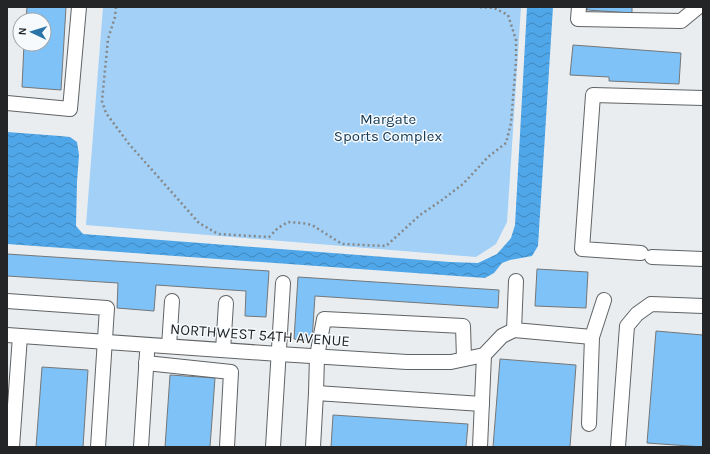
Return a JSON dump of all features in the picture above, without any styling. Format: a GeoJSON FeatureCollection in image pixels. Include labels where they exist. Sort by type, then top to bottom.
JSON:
{"type":"FeatureCollection","features":[{"type":"Feature","properties":{"kind":"street"},"geometry":{"type":"LineString","coordinates":[[7,103],[70,108],[79,7]]}},
{"type":"Feature","properties":{"kind":"street"},"geometry":{"type":"LineString","coordinates":[[579,7],[578,19],[645,14],[681,21],[697,7]]}},
{"type":"Feature","properties":{"kind":"street"},"geometry":{"type":"LineString","coordinates":[[703,98],[593,95],[582,249],[703,259]]}},
{"type":"Feature","properties":{"kind":"street"},"geometry":{"type":"LineString","coordinates":[[480,447],[484,355],[508,333],[516,282]]}},
{"type":"Feature","properties":{"kind":"street"},"geometry":{"type":"LineString","coordinates":[[273,447],[284,283]]}},
{"type":"Feature","properties":{"kind":"street"},"geometry":{"type":"LineString","coordinates":[[588,424],[592,337],[604,300]]}},
{"type":"Feature","properties":{"kind":"street"},"geometry":{"type":"LineString","coordinates":[[7,301],[107,308],[98,447]]}},
{"type":"Feature","properties":{"kind":"street"},"geometry":{"type":"LineString","coordinates":[[169,346],[172,301]]}},
{"type":"Feature","properties":{"kind":"street"},"geometry":{"type":"LineString","coordinates":[[223,350],[226,303]]}},
{"type":"Feature","properties":{"kind":"street"},"geometry":{"type":"LineString","coordinates":[[618,447],[628,326],[636,314],[651,304],[703,306]]}},
{"type":"Feature","properties":{"kind":"street"},"geometry":{"type":"LineString","coordinates":[[313,447],[318,356],[324,319],[463,326],[464,359]]}},
{"type":"Feature","properties":{"kind":"street"},"geometry":{"type":"LineString","coordinates":[[508,333],[592,337]]}},
{"type":"Feature","properties":{"kind":"street"},"geometry":{"type":"LineString","coordinates":[[12,447],[13,336]]}},
{"type":"Feature","properties":{"kind":"street","name":"NORTHWEST 54TH AVENUE"},"geometry":{"type":"LineString","coordinates":[[13,336],[407,362],[451,362],[484,355]]}},
{"type":"Feature","properties":{"kind":"street"},"geometry":{"type":"LineString","coordinates":[[141,447],[147,345]]}},
{"type":"Feature","properties":{"kind":"street"},"geometry":{"type":"LineString","coordinates":[[146,363],[231,372],[227,447]]}},
{"type":"Feature","properties":{"kind":"street"},"geometry":{"type":"LineString","coordinates":[[316,393],[482,404]]}},
{"type":"Feature","properties":{"kind":"path"},"geometry":{"type":"LineString","coordinates":[[116,7],[115,17],[108,39],[102,100],[106,113],[129,144],[199,223],[218,234],[269,237],[278,228],[288,222],[302,223],[312,225],[342,244],[386,246],[420,215],[463,184],[479,166],[506,142],[511,123],[516,61],[516,40],[508,15],[494,8],[477,7]]}},
{"type":"Feature","properties":{"kind":"green space","name":"Margate Sports Complex"},"geometry":{"type":"Polygon","coordinates":[[[103,7],[521,7],[507,222],[496,244],[476,257],[86,225],[103,7]]]}},
{"type":"Feature","properties":{"kind":"water"},"geometry":{"type":"Polygon","coordinates":[[[527,7],[553,7],[538,246],[532,256],[502,263],[494,273],[485,278],[7,244],[7,132],[70,137],[77,142],[79,155],[76,226],[83,234],[478,263],[497,254],[511,238],[515,225],[527,7]]]}},
{"type":"Feature","properties":{"kind":"building"},"geometry":{"type":"Polygon","coordinates":[[[27,7],[66,7],[61,90],[22,87],[24,52],[52,52],[52,12],[27,12],[27,7]]]}},
{"type":"Feature","properties":{"kind":"building"},"geometry":{"type":"Polygon","coordinates":[[[587,7],[632,7],[632,13],[587,10],[587,7]]]}},
{"type":"Feature","properties":{"kind":"building"},"geometry":{"type":"Polygon","coordinates":[[[573,45],[681,53],[679,84],[609,81],[609,77],[570,75],[573,45]]]}},
{"type":"Feature","properties":{"kind":"building"},"geometry":{"type":"Polygon","coordinates":[[[7,254],[269,271],[266,317],[245,316],[246,291],[156,285],[154,311],[117,308],[118,283],[7,276],[7,254]]]}},
{"type":"Feature","properties":{"kind":"building"},"geometry":{"type":"Polygon","coordinates":[[[537,269],[588,272],[586,308],[535,306],[537,269]]]}},
{"type":"Feature","properties":{"kind":"building"},"geometry":{"type":"Polygon","coordinates":[[[298,277],[499,290],[498,308],[315,296],[312,341],[294,339],[298,277]]]}},
{"type":"Feature","properties":{"kind":"building"},"geometry":{"type":"Polygon","coordinates":[[[656,331],[703,335],[703,447],[647,443],[656,331]]]}},
{"type":"Feature","properties":{"kind":"building"},"geometry":{"type":"Polygon","coordinates":[[[500,359],[576,365],[570,447],[493,447],[500,359]]]}},
{"type":"Feature","properties":{"kind":"building"},"geometry":{"type":"Polygon","coordinates":[[[42,367],[88,370],[83,447],[36,447],[42,367]]]}},
{"type":"Feature","properties":{"kind":"building"},"geometry":{"type":"Polygon","coordinates":[[[170,375],[215,378],[210,447],[165,447],[170,375]]]}},
{"type":"Feature","properties":{"kind":"building"},"geometry":{"type":"Polygon","coordinates":[[[333,415],[468,424],[466,447],[331,447],[333,415]]]}}]}
